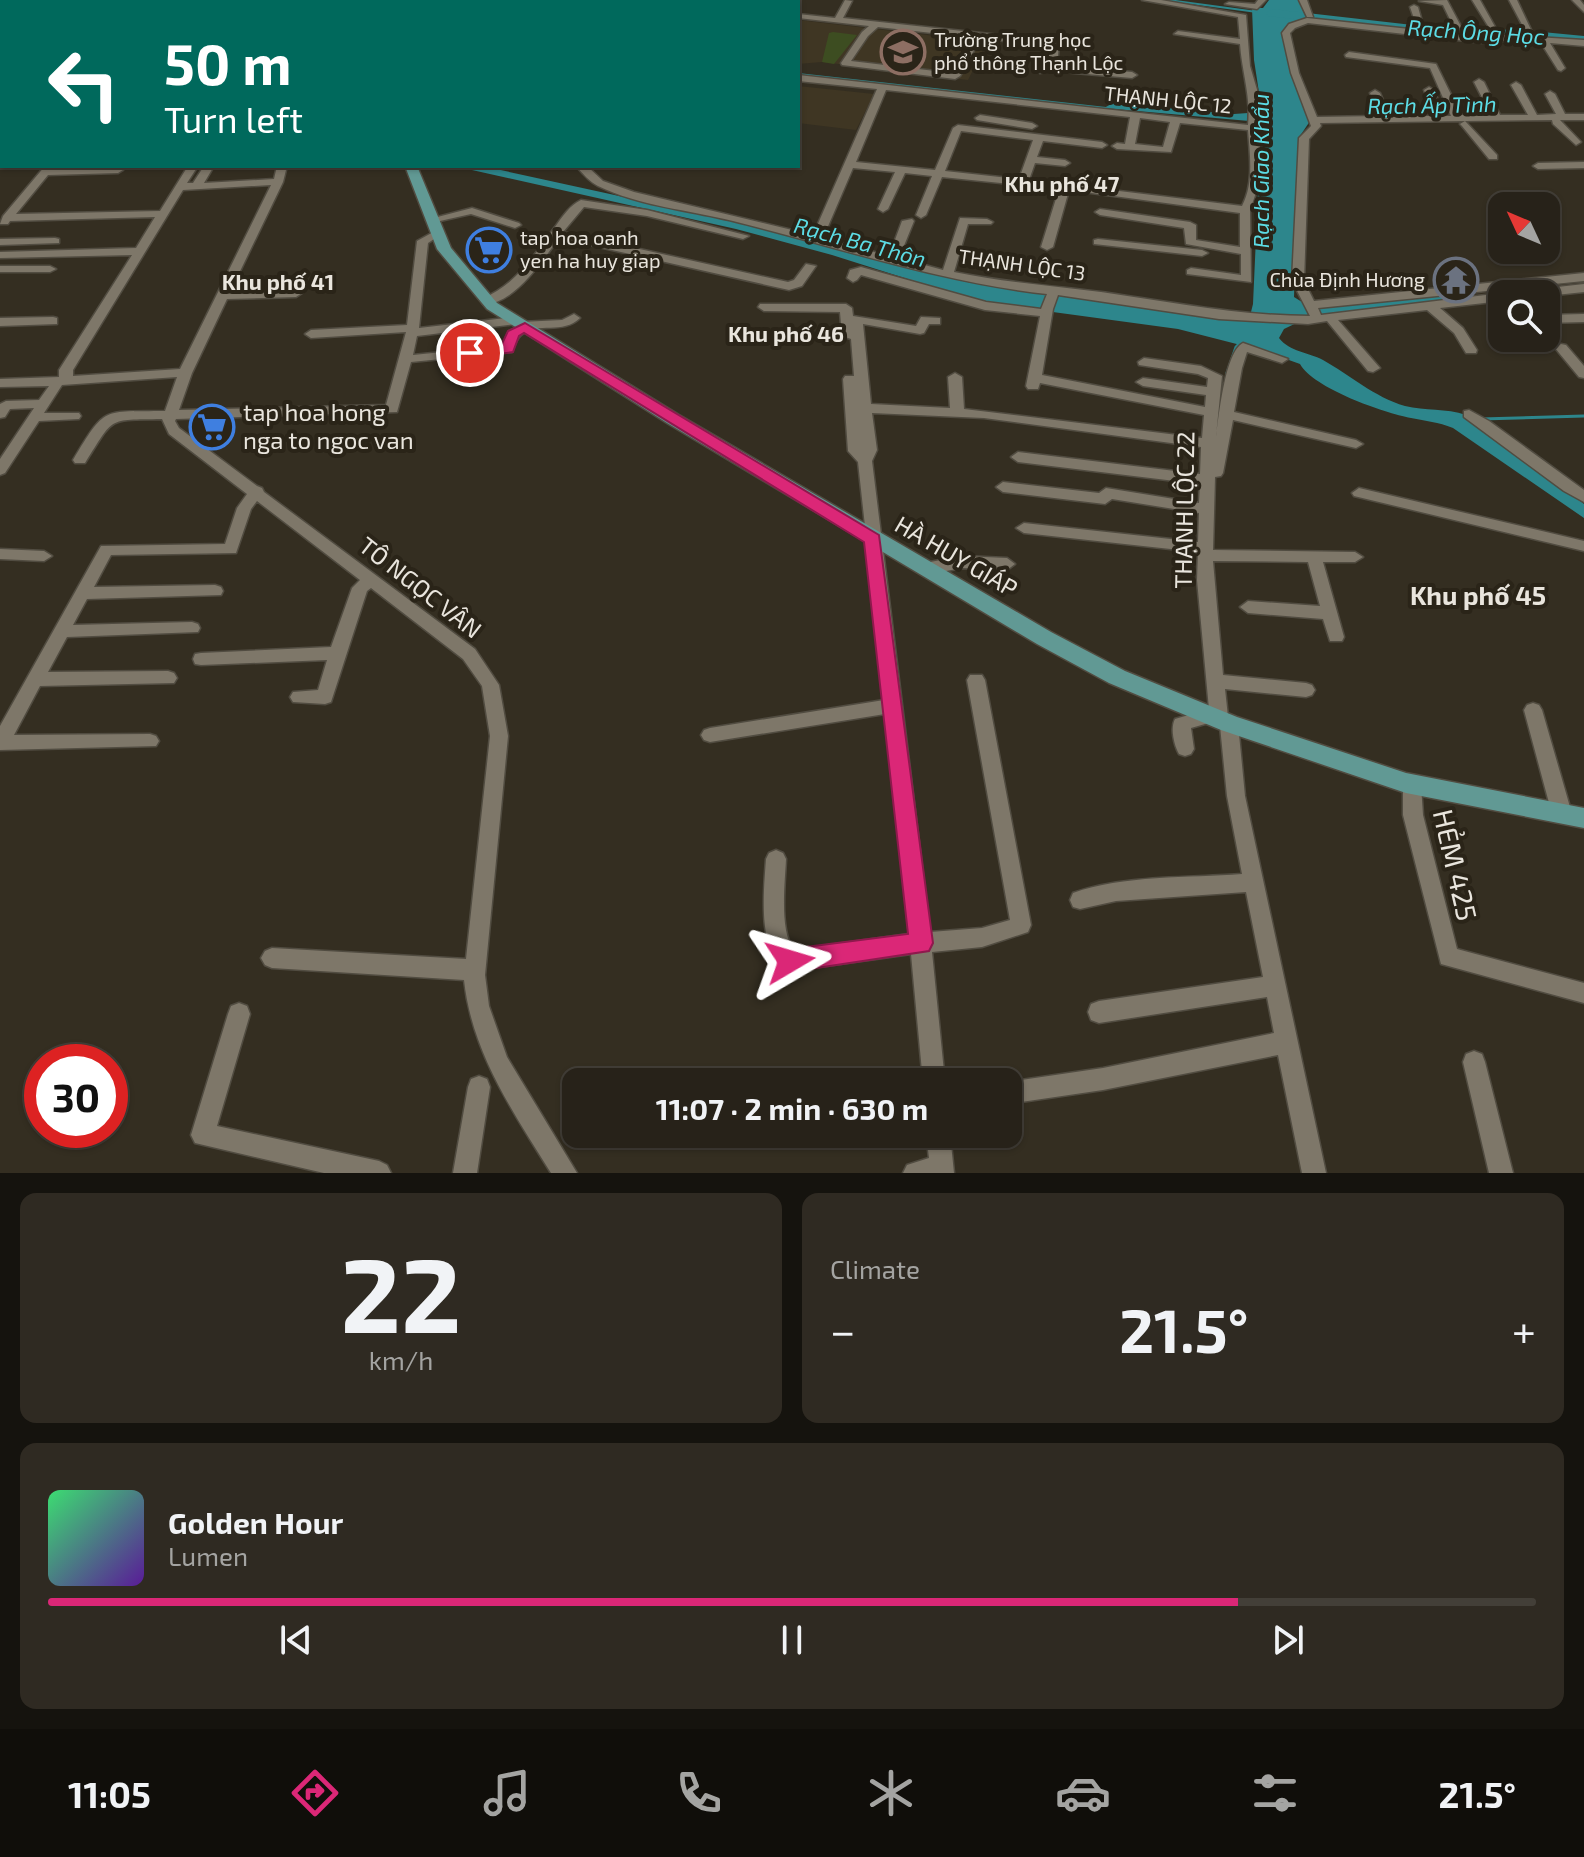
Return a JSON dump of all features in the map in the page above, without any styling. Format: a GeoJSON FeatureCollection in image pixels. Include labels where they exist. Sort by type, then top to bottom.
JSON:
{"type":"FeatureCollection","features":[{"type":"Feature","properties":{"kind":"main road","name":"HÀ HUY GIÁP"},"geometry":{"type":"LineString","coordinates":[[411,168],[444,249],[487,301],[520,325],[873,539],[1117,677],[1219,719],[1412,785],[1584,818]]}},
{"type":"Feature","properties":{"kind":"street"},"geometry":{"type":"LineString","coordinates":[[1146,0],[1238,13],[1243,17],[1246,66],[1255,100],[1253,123]]}},
{"type":"Feature","properties":{"kind":"street"},"geometry":{"type":"LineString","coordinates":[[1192,0],[1260,4]]}},
{"type":"Feature","properties":{"kind":"street"},"geometry":{"type":"LineString","coordinates":[[1303,0],[1308,17]]}},
{"type":"Feature","properties":{"kind":"street"},"geometry":{"type":"LineString","coordinates":[[1476,0],[1496,32]]}},
{"type":"Feature","properties":{"kind":"street"},"geometry":{"type":"LineString","coordinates":[[1513,0],[1530,32]]}},
{"type":"Feature","properties":{"kind":"street"},"geometry":{"type":"LineString","coordinates":[[837,21],[848,1]]}},
{"type":"Feature","properties":{"kind":"street"},"geometry":{"type":"LineString","coordinates":[[1423,1],[1444,2],[1460,32]]}},
{"type":"Feature","properties":{"kind":"street"},"geometry":{"type":"LineString","coordinates":[[1414,7],[1421,27]]}},
{"type":"Feature","properties":{"kind":"street"},"geometry":{"type":"LineString","coordinates":[[800,16],[837,21],[868,30],[1003,44],[1055,44],[1053,67]]}},
{"type":"Feature","properties":{"kind":"street"},"geometry":{"type":"LineString","coordinates":[[1308,17],[1484,40],[1584,40]]}},
{"type":"Feature","properties":{"kind":"street"},"geometry":{"type":"LineString","coordinates":[[1316,123],[1295,73],[1286,33],[1308,17],[1460,32],[1530,32],[1584,40]]}},
{"type":"Feature","properties":{"kind":"street"},"geometry":{"type":"LineString","coordinates":[[868,30],[845,63],[957,75],[973,44],[931,35]]}},
{"type":"Feature","properties":{"kind":"street"},"geometry":{"type":"LineString","coordinates":[[1178,34],[1244,42]]}},
{"type":"Feature","properties":{"kind":"street"},"geometry":{"type":"LineString","coordinates":[[1544,40],[1561,68]]}},
{"type":"Feature","properties":{"kind":"street"},"geometry":{"type":"LineString","coordinates":[[1349,55],[1433,66],[1461,121],[1493,157]]}},
{"type":"Feature","properties":{"kind":"street"},"geometry":{"type":"LineString","coordinates":[[1040,70],[1053,67],[1132,75]]}},
{"type":"Feature","properties":{"kind":"street","name":"THẠNH LỘC 12"},"geometry":{"type":"LineString","coordinates":[[800,78],[1176,119],[1253,123],[1256,178],[1251,201],[1245,210],[1247,257]]}},
{"type":"Feature","properties":{"kind":"street"},"geometry":{"type":"LineString","coordinates":[[1479,82],[1497,118]]}},
{"type":"Feature","properties":{"kind":"street"},"geometry":{"type":"LineString","coordinates":[[1516,85],[1534,117]]}},
{"type":"Feature","properties":{"kind":"street"},"geometry":{"type":"LineString","coordinates":[[817,239],[883,87]]}},
{"type":"Feature","properties":{"kind":"street"},"geometry":{"type":"LineString","coordinates":[[1429,90],[1440,118]]}},
{"type":"Feature","properties":{"kind":"street"},"geometry":{"type":"LineString","coordinates":[[1375,93],[1386,119]]}},
{"type":"Feature","properties":{"kind":"street"},"geometry":{"type":"LineString","coordinates":[[1550,94],[1559,120],[1584,155]]}},
{"type":"Feature","properties":{"kind":"street"},"geometry":{"type":"LineString","coordinates":[[1023,183],[1031,160],[1033,134],[1041,107]]}},
{"type":"Feature","properties":{"kind":"street"},"geometry":{"type":"LineString","coordinates":[[1129,147],[1136,114]]}},
{"type":"Feature","properties":{"kind":"street"},"geometry":{"type":"LineString","coordinates":[[1488,299],[1313,320],[1310,305],[1298,281],[1304,138],[1316,123],[1440,118],[1461,121],[1534,117],[1559,120]]}},
{"type":"Feature","properties":{"kind":"street"},"geometry":{"type":"LineString","coordinates":[[980,118],[1033,134]]}},
{"type":"Feature","properties":{"kind":"street"},"geometry":{"type":"LineString","coordinates":[[1117,146],[1167,150],[1176,119]]}},
{"type":"Feature","properties":{"kind":"street"},"geometry":{"type":"LineString","coordinates":[[1372,124],[1584,119]]}},
{"type":"Feature","properties":{"kind":"street"},"geometry":{"type":"LineString","coordinates":[[921,215],[958,128],[1033,134],[1102,145]]}},
{"type":"Feature","properties":{"kind":"street"},"geometry":{"type":"LineString","coordinates":[[1031,160],[1065,163]]}},
{"type":"Feature","properties":{"kind":"street"},"geometry":{"type":"LineString","coordinates":[[848,164],[1245,210]]}},
{"type":"Feature","properties":{"kind":"street"},"geometry":{"type":"LineString","coordinates":[[1538,166],[1584,165]]}},
{"type":"Feature","properties":{"kind":"street"},"geometry":{"type":"LineString","coordinates":[[189,186],[193,168]]}},
{"type":"Feature","properties":{"kind":"street"},"geometry":{"type":"LineString","coordinates":[[0,470],[51,414],[66,370],[163,214],[207,168]]}},
{"type":"Feature","properties":{"kind":"street","name":"THẠNH LỘC 13"},"geometry":{"type":"LineString","coordinates":[[583,168],[589,176],[619,190],[1000,285],[1234,316],[1313,320]]}},
{"type":"Feature","properties":{"kind":"street"},"geometry":{"type":"LineString","coordinates":[[3,222],[48,169],[118,170]]}},
{"type":"Feature","properties":{"kind":"street"},"geometry":{"type":"LineString","coordinates":[[883,209],[901,170]]}},
{"type":"Feature","properties":{"kind":"street"},"geometry":{"type":"LineString","coordinates":[[189,186],[280,174]]}},
{"type":"Feature","properties":{"kind":"street"},"geometry":{"type":"LineString","coordinates":[[170,415],[185,373],[280,174]]}},
{"type":"Feature","properties":{"kind":"street"},"geometry":{"type":"LineString","coordinates":[[1047,247],[1065,187]]}},
{"type":"Feature","properties":{"kind":"street"},"geometry":{"type":"LineString","coordinates":[[487,301],[498,298],[581,203],[647,213],[743,236]]}},
{"type":"Feature","properties":{"kind":"street"},"geometry":{"type":"LineString","coordinates":[[80,460],[101,425],[113,416],[392,409],[407,359],[423,241],[434,226],[472,211],[515,225]]}},
{"type":"Feature","properties":{"kind":"street"},"geometry":{"type":"LineString","coordinates":[[1100,212],[1190,225],[1190,242],[1247,257]]}},
{"type":"Feature","properties":{"kind":"street"},"geometry":{"type":"LineString","coordinates":[[3,222],[163,214]]}},
{"type":"Feature","properties":{"kind":"street"},"geometry":{"type":"LineString","coordinates":[[948,274],[964,220],[987,222]]}},
{"type":"Feature","properties":{"kind":"street"},"geometry":{"type":"LineString","coordinates":[[893,259],[908,221]]}},
{"type":"Feature","properties":{"kind":"street"},"geometry":{"type":"LineString","coordinates":[[557,234],[789,286],[798,283],[810,266]]}},
{"type":"Feature","properties":{"kind":"street"},"geometry":{"type":"LineString","coordinates":[[0,242],[55,241]]}},
{"type":"Feature","properties":{"kind":"street"},"geometry":{"type":"LineString","coordinates":[[1098,242],[1247,257]]}},
{"type":"Feature","properties":{"kind":"street"},"geometry":{"type":"LineString","coordinates":[[0,255],[140,251]]}},
{"type":"Feature","properties":{"kind":"street"},"geometry":{"type":"LineString","coordinates":[[1191,272],[1247,279],[1247,257]]}},
{"type":"Feature","properties":{"kind":"street"},"geometry":{"type":"LineString","coordinates":[[2,274],[50,269]]}},
{"type":"Feature","properties":{"kind":"street"},"geometry":{"type":"LineString","coordinates":[[853,278],[854,272],[861,271],[985,306],[1046,311]]}},
{"type":"Feature","properties":{"kind":"street"},"geometry":{"type":"LineString","coordinates":[[1310,305],[1584,277]]}},
{"type":"Feature","properties":{"kind":"street"},"geometry":{"type":"LineString","coordinates":[[1562,279],[1581,289]]}},
{"type":"Feature","properties":{"kind":"street"},"geometry":{"type":"LineString","coordinates":[[1560,291],[1581,289]]}},
{"type":"Feature","properties":{"kind":"street"},"geometry":{"type":"LineString","coordinates":[[1053,291],[1046,311],[1034,383],[1219,413],[1356,444]]}},
{"type":"Feature","properties":{"kind":"street"},"geometry":{"type":"LineString","coordinates":[[223,296],[296,293]]}},
{"type":"Feature","properties":{"kind":"street"},"geometry":{"type":"LineString","coordinates":[[1430,306],[1459,331],[1471,350]]}},
{"type":"Feature","properties":{"kind":"street"},"geometry":{"type":"LineString","coordinates":[[764,307],[846,308],[855,451],[865,461]]}},
{"type":"Feature","properties":{"kind":"street"},"geometry":{"type":"LineString","coordinates":[[1292,329],[1370,313]]}},
{"type":"Feature","properties":{"kind":"street"},"geometry":{"type":"LineString","coordinates":[[311,334],[565,324],[574,318]]}},
{"type":"Feature","properties":{"kind":"street"},"geometry":{"type":"LineString","coordinates":[[1560,319],[1584,318]]}},
{"type":"Feature","properties":{"kind":"street"},"geometry":{"type":"LineString","coordinates":[[933,1068],[865,461],[870,450],[863,408],[857,319],[920,330],[924,320],[936,321]]}},
{"type":"Feature","properties":{"kind":"street"},"geometry":{"type":"LineString","coordinates":[[0,322],[53,321]]}},
{"type":"Feature","properties":{"kind":"street"},"geometry":{"type":"LineString","coordinates":[[1333,322],[1373,368]]}},
{"type":"Feature","properties":{"kind":"street"},"geometry":{"type":"LineString","coordinates":[[407,359],[507,349],[520,325]]}},
{"type":"Feature","properties":{"kind":"street","name":"THẠNH LỘC 22"},"geometry":{"type":"LineString","coordinates":[[1282,359],[1243,347],[1208,443],[1210,509],[1205,580],[1219,719],[1314,1173]]}},
{"type":"Feature","properties":{"kind":"street"},"geometry":{"type":"LineString","coordinates":[[1561,348],[1584,374]]}},
{"type":"Feature","properties":{"kind":"street"},"geometry":{"type":"LineString","coordinates":[[1143,382],[1214,392],[1215,376],[1210,373],[1144,362]]}},
{"type":"Feature","properties":{"kind":"street"},"geometry":{"type":"LineString","coordinates":[[0,383],[185,373]]}},
{"type":"Feature","properties":{"kind":"street"},"geometry":{"type":"LineString","coordinates":[[955,377],[957,413]]}},
{"type":"Feature","properties":{"kind":"street","name":"THẠNH LỘC 22"},"geometry":{"type":"LineString","coordinates":[[1210,509],[1215,505],[1219,413],[1214,392]]}},
{"type":"Feature","properties":{"kind":"street"},"geometry":{"type":"LineString","coordinates":[[2,408],[51,414]]}},
{"type":"Feature","properties":{"kind":"street"},"geometry":{"type":"LineString","coordinates":[[863,408],[957,413],[1078,425],[1208,443]]}},
{"type":"Feature","properties":{"kind":"street"},"geometry":{"type":"LineString","coordinates":[[1469,414],[1509,439],[1559,482],[1584,497]]}},
{"type":"Feature","properties":{"kind":"street","name":"TÔ NGỌC VÂN"},"geometry":{"type":"LineString","coordinates":[[170,415],[168,421],[174,431],[469,654],[490,685],[499,736],[478,944],[472,970],[474,995],[482,1028],[512,1086],[565,1173]]}},
{"type":"Feature","properties":{"kind":"street"},"geometry":{"type":"LineString","coordinates":[[1018,457],[1209,480]]}},
{"type":"Feature","properties":{"kind":"street"},"geometry":{"type":"LineString","coordinates":[[1003,487],[1105,499],[1106,493],[1210,509]]}},
{"type":"Feature","properties":{"kind":"street"},"geometry":{"type":"LineString","coordinates":[[150,741],[0,742],[106,550],[231,549],[244,508],[257,491]]}},
{"type":"Feature","properties":{"kind":"street"},"geometry":{"type":"LineString","coordinates":[[1359,493],[1584,546]]}},
{"type":"Feature","properties":{"kind":"street"},"geometry":{"type":"LineString","coordinates":[[1024,528],[1206,552],[1355,557]]}},
{"type":"Feature","properties":{"kind":"street"},"geometry":{"type":"LineString","coordinates":[[0,554],[44,556]]}},
{"type":"Feature","properties":{"kind":"street"},"geometry":{"type":"LineString","coordinates":[[1314,556],[1336,637]]}},
{"type":"Feature","properties":{"kind":"street"},"geometry":{"type":"LineString","coordinates":[[925,569],[962,562],[1007,564]]}},
{"type":"Feature","properties":{"kind":"street"},"geometry":{"type":"LineString","coordinates":[[299,697],[325,697],[360,588],[370,580]]}},
{"type":"Feature","properties":{"kind":"street"},"geometry":{"type":"LineString","coordinates":[[81,593],[215,591]]}},
{"type":"Feature","properties":{"kind":"street"},"geometry":{"type":"LineString","coordinates":[[1248,607],[1329,613]]}},
{"type":"Feature","properties":{"kind":"street"},"geometry":{"type":"LineString","coordinates":[[63,631],[192,628]]}},
{"type":"Feature","properties":{"kind":"street"},"geometry":{"type":"LineString","coordinates":[[201,659],[337,653]]}},
{"type":"Feature","properties":{"kind":"street"},"geometry":{"type":"LineString","coordinates":[[35,679],[168,678]]}},
{"type":"Feature","properties":{"kind":"street"},"geometry":{"type":"LineString","coordinates":[[776,859],[774,911],[779,950],[790,961],[921,943],[953,944],[999,934],[1021,925],[976,680]]}},
{"type":"Feature","properties":{"kind":"street"},"geometry":{"type":"LineString","coordinates":[[1215,681],[1306,690]]}},
{"type":"Feature","properties":{"kind":"street"},"geometry":{"type":"LineString","coordinates":[[710,735],[892,706]]}},
{"type":"Feature","properties":{"kind":"street"},"geometry":{"type":"LineString","coordinates":[[1533,710],[1562,814]]}},
{"type":"Feature","properties":{"kind":"street"},"geometry":{"type":"LineString","coordinates":[[1185,749],[1181,724],[1219,719]]}},
{"type":"Feature","properties":{"kind":"street","name":"HẺM 425"},"geometry":{"type":"LineString","coordinates":[[1412,785],[1413,815],[1448,957],[1584,993]]}},
{"type":"Feature","properties":{"kind":"street"},"geometry":{"type":"LineString","coordinates":[[1080,900],[1116,892],[1254,882]]}},
{"type":"Feature","properties":{"kind":"street"},"geometry":{"type":"LineString","coordinates":[[272,958],[472,970]]}},
{"type":"Feature","properties":{"kind":"street"},"geometry":{"type":"LineString","coordinates":[[1099,1012],[1276,985]]}},
{"type":"Feature","properties":{"kind":"street"},"geometry":{"type":"LineString","coordinates":[[239,1014],[203,1135],[379,1173]]}},
{"type":"Feature","properties":{"kind":"street"},"geometry":{"type":"LineString","coordinates":[[1022,1091],[1103,1079],[1287,1042]]}},
{"type":"Feature","properties":{"kind":"street"},"geometry":{"type":"LineString","coordinates":[[1474,1062],[1501,1173]]}},
{"type":"Feature","properties":{"kind":"street"},"geometry":{"type":"LineString","coordinates":[[465,1173],[479,1087]]}},
{"type":"Feature","properties":{"kind":"street"},"geometry":{"type":"LineString","coordinates":[[915,1173],[942,1170],[940,1148]]}},
{"type":"Feature","properties":{"kind":"shaded area","name":"Trường Trung học phổ thông Thạnh Lộc"},"geometry":{"type":"Polygon","coordinates":[[[800,20],[987,42],[968,80],[822,62],[800,64],[800,20]]]}},
{"type":"Feature","properties":{"kind":"shaded area"},"geometry":{"type":"Polygon","coordinates":[[[800,86],[874,94],[856,130],[800,123],[800,86]]]}},
{"type":"Feature","properties":{"kind":"green space"},"geometry":{"type":"Polygon","coordinates":[[[829,33],[857,35],[834,64],[822,62],[829,33]]]}},
{"type":"Feature","properties":{"kind":"water","name":"Rạch Giao Khẩu"},"geometry":{"type":"Polygon","coordinates":[[[1269,0],[1299,0],[1306,15],[1286,29],[1310,121],[1300,136],[1294,297],[1310,307],[1311,316],[1284,329],[1279,338],[1288,346],[1323,360],[1394,402],[1413,408],[1466,415],[1584,504],[1584,518],[1453,428],[1367,405],[1319,382],[1300,364],[1264,351],[1178,329],[980,302],[832,255],[736,229],[463,168],[491,168],[752,225],[967,282],[1244,318],[1251,312],[1253,304],[1261,126],[1249,121],[1104,108],[1113,103],[1234,114],[1262,112],[1254,60],[1252,8],[1263,8],[1269,0]]]}},
{"type":"Feature","properties":{"kind":"water"},"geometry":{"type":"Polygon","coordinates":[[[1456,293],[1463,298],[1320,316],[1314,307],[1456,293]]]}},
{"type":"Feature","properties":{"kind":"waterway"},"geometry":{"type":"LineString","coordinates":[[1168,0],[1257,12]]}},
{"type":"Feature","properties":{"kind":"waterway","name":"Rạch Ông Học"},"geometry":{"type":"LineString","coordinates":[[1272,13],[1483,37],[1510,33],[1584,40]]}},
{"type":"Feature","properties":{"kind":"waterway"},"geometry":{"type":"LineString","coordinates":[[800,74],[1106,108]]}},
{"type":"Feature","properties":{"kind":"waterway"},"geometry":{"type":"LineString","coordinates":[[1227,373],[1236,347],[1241,342]]}},
{"type":"Feature","properties":{"kind":"waterway"},"geometry":{"type":"LineString","coordinates":[[1481,419],[1584,416]]}},
{"type":"Feature","properties":{"kind":"place","name":"Trường Trung học phổ thông Thạnh Lộc"},"geometry":{"type":"Point","coordinates":[903,52]}},
{"type":"Feature","properties":{"kind":"place","name":"tap hoa oanh yen ha huy giap"},"geometry":{"type":"Point","coordinates":[489,250]}},
{"type":"Feature","properties":{"kind":"place","name":"Chùa Định Hương"},"geometry":{"type":"Point","coordinates":[1456,280]}},
{"type":"Feature","properties":{"kind":"place","name":"tap hoa hong nga to ngoc van"},"geometry":{"type":"Point","coordinates":[212,427]}},
{"type":"Feature","properties":{"kind":"district","name":"Khu phố 47"},"geometry":{"type":"Point","coordinates":[1062,184]}},
{"type":"Feature","properties":{"kind":"district","name":"Khu phố 41"},"geometry":{"type":"Point","coordinates":[278,282]}},
{"type":"Feature","properties":{"kind":"district","name":"Khu phố 46"},"geometry":{"type":"Point","coordinates":[786,334]}},
{"type":"Feature","properties":{"kind":"district","name":"Khu phố 45"},"geometry":{"type":"Point","coordinates":[1478,596]}},
{"type":"Feature","properties":{"kind":"route"},"geometry":{"type":"LineString","coordinates":[[470,353],[507,349],[512,335],[525,328],[873,539],[921,943],[790,961]]}},
{"type":"Feature","properties":{"kind":"water label","name":"Rạch Ấp Tình"},"geometry":{"type":"Point","coordinates":[1432,105]}},
{"type":"Feature","properties":{"kind":"water label","name":"Rạch Ba Thôn"},"geometry":{"type":"Point","coordinates":[860,242]}}]}
